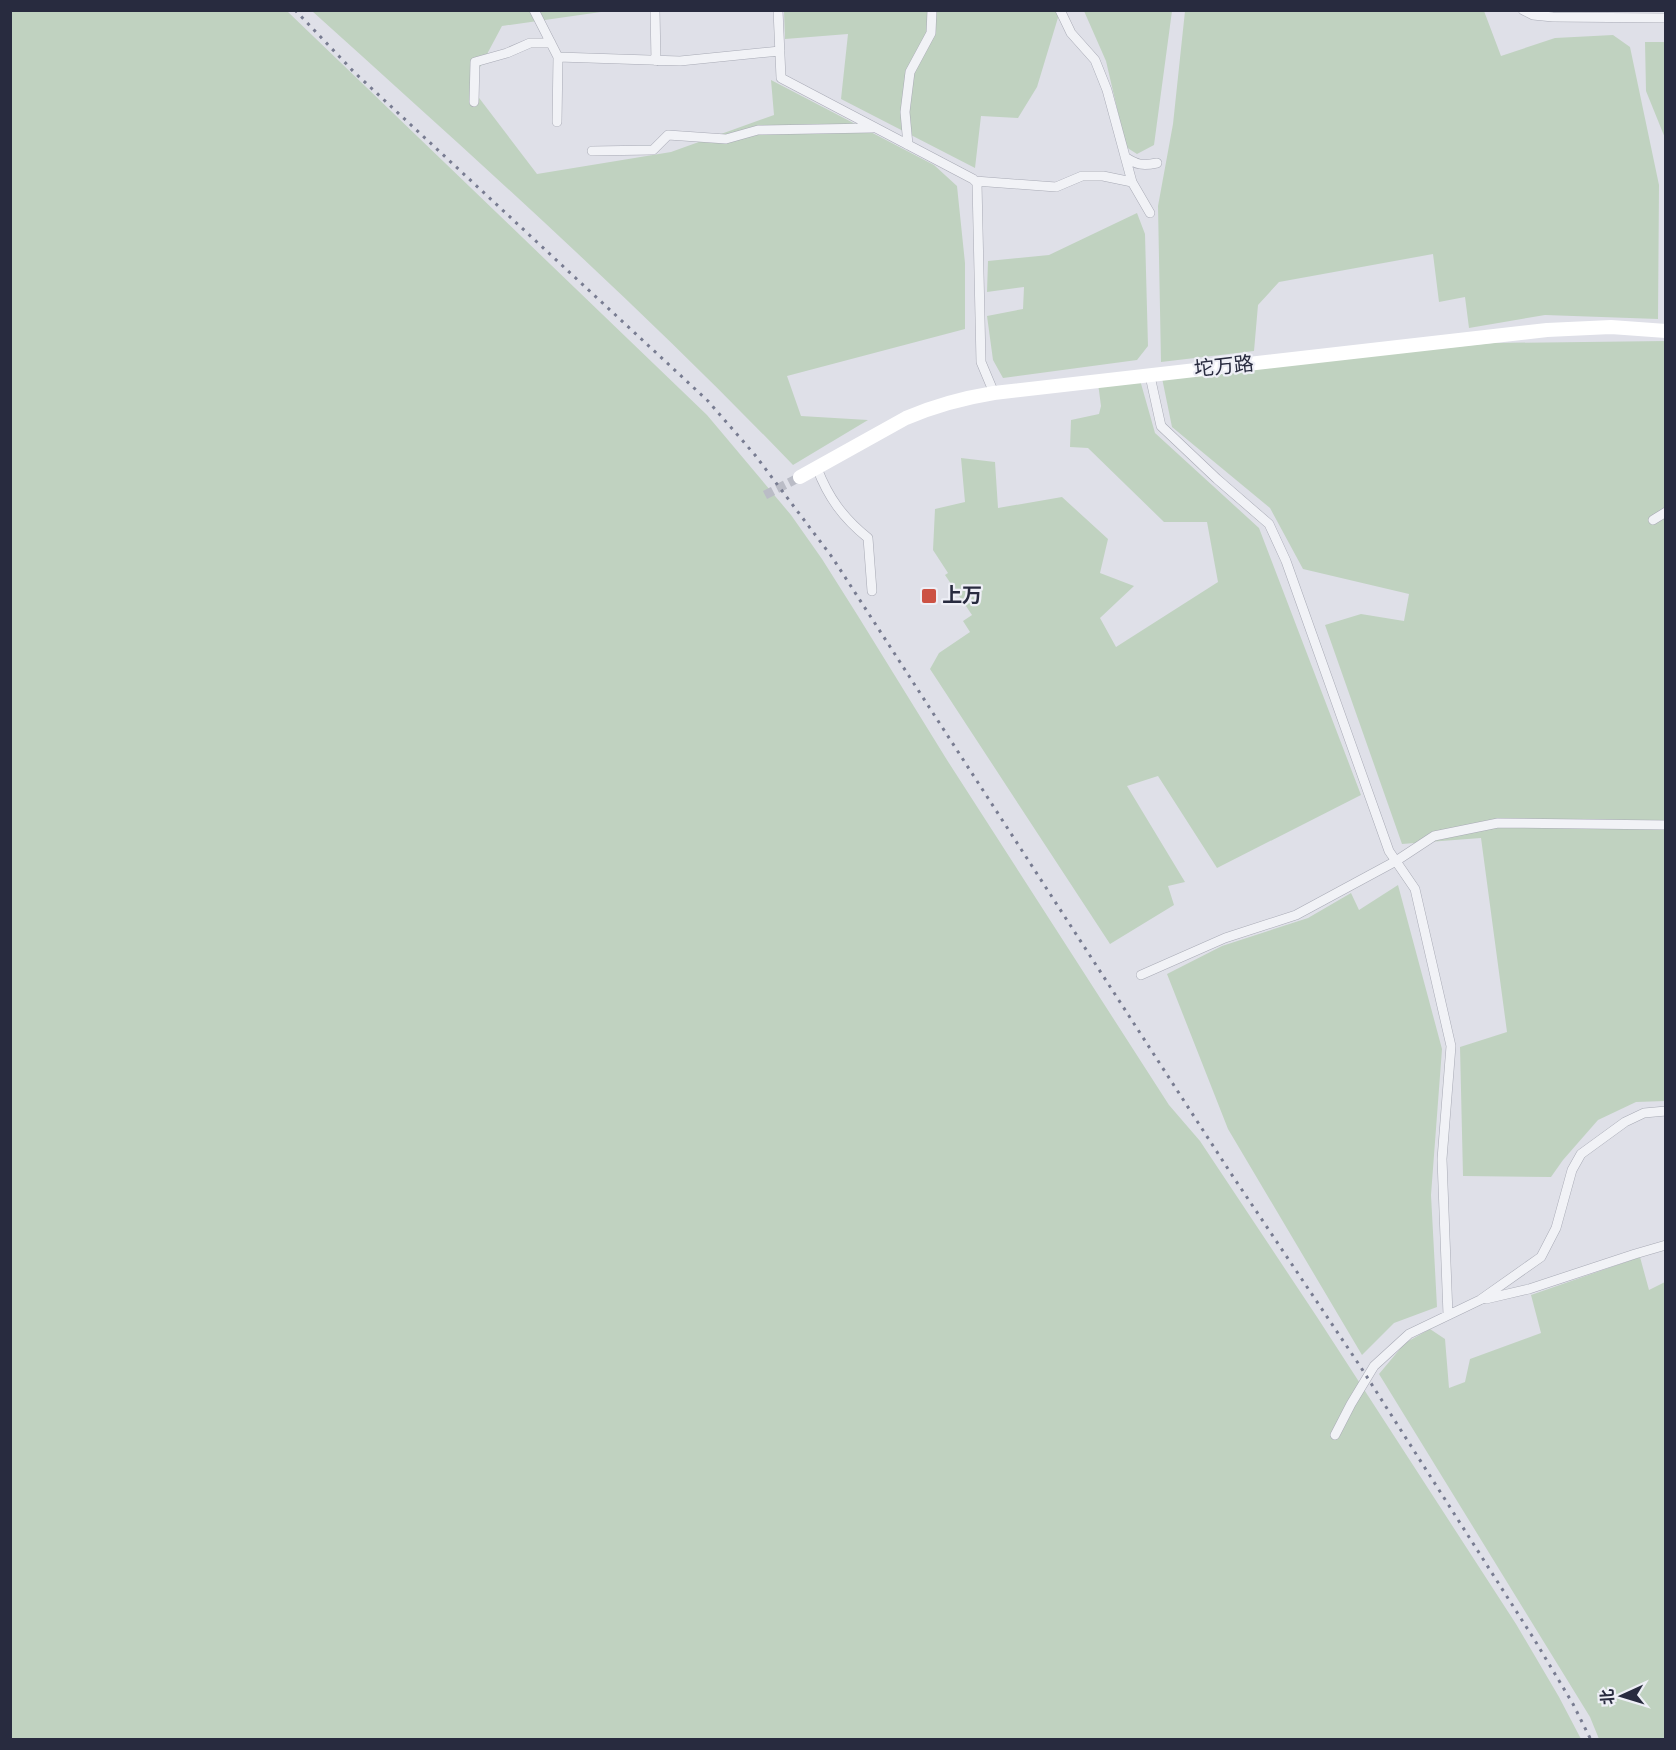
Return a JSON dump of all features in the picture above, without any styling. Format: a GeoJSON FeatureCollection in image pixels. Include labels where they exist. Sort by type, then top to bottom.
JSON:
{"type":"FeatureCollection","features":[{"type":"Feature","properties":{"kind":"main road","name":"坨万路"},"geometry":{"type":"LineString","coordinates":[[800,477],[906,418],[970,397],[1547,330],[1611,327],[1665,331]]}},
{"type":"Feature","properties":{"kind":"street"},"geometry":{"type":"LineString","coordinates":[[534,10],[558,57],[557,122]]}},
{"type":"Feature","properties":{"kind":"street"},"geometry":{"type":"LineString","coordinates":[[655,10],[656,61]]}},
{"type":"Feature","properties":{"kind":"street"},"geometry":{"type":"LineString","coordinates":[[778,10],[781,78],[975,181],[1056,187],[1082,176],[1103,176],[1132,182]]}},
{"type":"Feature","properties":{"kind":"street"},"geometry":{"type":"LineString","coordinates":[[908,145],[905,112],[909,72],[931,33],[932,10]]}},
{"type":"Feature","properties":{"kind":"street"},"geometry":{"type":"LineString","coordinates":[[1060,10],[1071,33],[1095,60],[1107,90],[1132,182],[1150,213]]}},
{"type":"Feature","properties":{"kind":"street"},"geometry":{"type":"LineString","coordinates":[[1523,10],[1533,15],[1552,17],[1665,18]]}},
{"type":"Feature","properties":{"kind":"street"},"geometry":{"type":"LineString","coordinates":[[474,102],[475,62],[530,44],[551,43]]}},
{"type":"Feature","properties":{"kind":"street"},"geometry":{"type":"LineString","coordinates":[[558,57],[680,61],[780,51]]}},
{"type":"Feature","properties":{"kind":"street"},"geometry":{"type":"LineString","coordinates":[[592,152],[653,150],[668,135],[726,139],[758,130],[874,128]]}},
{"type":"Feature","properties":{"kind":"street"},"geometry":{"type":"LineString","coordinates":[[1125,157],[1143,166],[1157,163]]}},
{"type":"Feature","properties":{"kind":"street"},"geometry":{"type":"LineString","coordinates":[[975,181],[977,183],[981,362],[994,393]]}},
{"type":"Feature","properties":{"kind":"street"},"geometry":{"type":"LineString","coordinates":[[1150,376],[1161,426],[1269,524],[1286,561],[1389,851],[1415,890],[1451,1046],[1442,1159],[1448,1315]]}},
{"type":"Feature","properties":{"kind":"street"},"geometry":{"type":"LineString","coordinates":[[817,468],[835,504],[850,523],[868,538],[872,591]]}},
{"type":"Feature","properties":{"kind":"street"},"geometry":{"type":"LineString","coordinates":[[1653,520],[1665,512]]}},
{"type":"Feature","properties":{"kind":"street"},"geometry":{"type":"LineString","coordinates":[[1141,975],[1225,938],[1296,915],[1396,861],[1434,836],[1498,824],[1665,825]]}},
{"type":"Feature","properties":{"kind":"street"},"geometry":{"type":"LineString","coordinates":[[1335,1435],[1374,1366],[1409,1334],[1480,1300],[1541,1257],[1556,1228],[1572,1170],[1581,1154],[1625,1122],[1644,1113],[1665,1111]]}},
{"type":"Feature","properties":{"kind":"street"},"geometry":{"type":"LineString","coordinates":[[1480,1300],[1529,1289],[1665,1245]]}},
{"type":"Feature","properties":{"kind":"green space"},"geometry":{"type":"Polygon","coordinates":[[[11,11],[287,11],[707,415],[791,515],[822,559],[947,760],[1169,1105],[1200,1141],[1516,1624],[1581,1739],[11,1740],[11,11]]]}},
{"type":"Feature","properties":{"kind":"green space"},"geometry":{"type":"Polygon","coordinates":[[[312,11],[608,11],[502,26],[470,86],[537,174],[671,152],[774,115],[771,80],[934,165],[957,186],[965,263],[965,329],[787,376],[801,416],[868,420],[793,465],[617,291],[312,11]]]}},
{"type":"Feature","properties":{"kind":"green space"},"geometry":{"type":"Polygon","coordinates":[[[784,11],[1060,11],[1037,87],[1018,118],[981,116],[975,168],[841,99],[848,34],[785,39],[784,11]]]}},
{"type":"Feature","properties":{"kind":"green space"},"geometry":{"type":"Polygon","coordinates":[[[1084,11],[1172,11],[1154,145],[1137,154],[1126,147],[1106,61],[1084,11]]]}},
{"type":"Feature","properties":{"kind":"green space"},"geometry":{"type":"Polygon","coordinates":[[[1185,11],[1484,11],[1501,56],[1555,38],[1613,35],[1630,47],[1659,185],[1658,319],[1545,315],[1469,328],[1465,297],[1439,302],[1433,254],[1279,282],[1258,305],[1254,351],[1161,362],[1158,206],[1173,124],[1185,11]]]}},
{"type":"Feature","properties":{"kind":"green space"},"geometry":{"type":"Polygon","coordinates":[[[1645,42],[1665,42],[1665,138],[1646,91],[1645,42]]]}},
{"type":"Feature","properties":{"kind":"green space"},"geometry":{"type":"Polygon","coordinates":[[[1137,213],[1145,234],[1148,346],[1137,360],[1003,378],[993,360],[987,316],[1023,309],[1024,287],[987,292],[988,261],[1049,255],[1137,213]]]}},
{"type":"Feature","properties":{"kind":"green space"},"geometry":{"type":"Polygon","coordinates":[[[1665,341],[1665,1101],[1636,1102],[1598,1120],[1551,1177],[1463,1176],[1460,1047],[1507,1032],[1481,838],[1402,844],[1325,625],[1361,614],[1404,621],[1409,594],[1303,569],[1270,508],[1172,427],[1162,378],[1493,343],[1665,341]]]}},
{"type":"Feature","properties":{"kind":"green space"},"geometry":{"type":"Polygon","coordinates":[[[1140,380],[1155,433],[1259,528],[1361,795],[1217,868],[1158,776],[1127,786],[1185,882],[1168,886],[1174,905],[1110,944],[930,669],[939,653],[970,632],[963,621],[972,615],[945,575],[948,573],[933,550],[935,509],[965,502],[961,458],[995,462],[998,508],[1062,497],[1108,539],[1100,573],[1134,586],[1100,618],[1116,647],[1218,582],[1207,522],[1164,522],[1088,448],[1070,447],[1071,420],[1099,414],[1101,406],[1098,383],[1140,380]]]}},
{"type":"Feature","properties":{"kind":"green space"},"geometry":{"type":"Polygon","coordinates":[[[1398,885],[1442,1049],[1431,1195],[1437,1307],[1394,1323],[1362,1355],[1228,1129],[1167,974],[1222,946],[1308,918],[1351,893],[1359,910],[1398,885]]]}},
{"type":"Feature","properties":{"kind":"green space"},"geometry":{"type":"Polygon","coordinates":[[[1640,1257],[1649,1290],[1665,1282],[1665,1739],[1599,1739],[1590,1717],[1379,1374],[1405,1343],[1430,1329],[1445,1339],[1449,1388],[1465,1382],[1470,1359],[1541,1333],[1531,1295],[1640,1257]]]}},
{"type":"Feature","properties":{"kind":"tunnel"},"geometry":{"type":"LineString","coordinates":[[765,495],[800,477]]}},
{"type":"Feature","properties":{"kind":"railway"},"geometry":{"type":"LineString","coordinates":[[295,10],[354,72],[708,401],[755,455],[832,557],[1230,1172],[1360,1366],[1534,1639],[1573,1704],[1591,1740]]}},
{"type":"Feature","properties":{"kind":"place","name":"上万"},"geometry":{"type":"Point","coordinates":[929,596]}}]}
